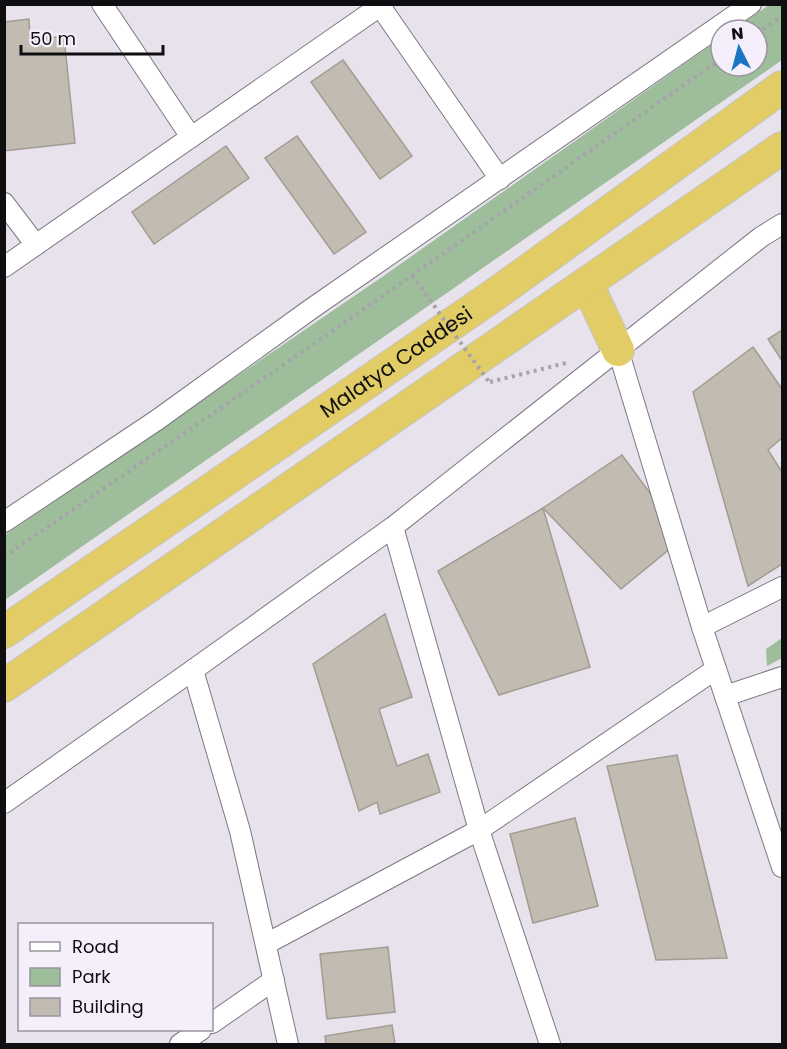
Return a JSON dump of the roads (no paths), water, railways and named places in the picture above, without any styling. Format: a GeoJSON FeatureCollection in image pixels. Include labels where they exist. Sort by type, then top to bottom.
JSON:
{"type":"FeatureCollection","features":[{"type":"Feature","properties":{"kind":"highway","name":"Malatya Caddesi"},"geometry":{"type":"LineString","coordinates":[[4,632],[497,293],[783,87]]}},
{"type":"Feature","properties":{"kind":"highway","name":"Malatya Caddesi"},"geometry":{"type":"LineString","coordinates":[[4,686],[783,148]]}},
{"type":"Feature","properties":{"kind":"highway"},"geometry":{"type":"LineString","coordinates":[[587,284],[618,351]]}},
{"type":"Feature","properties":{"kind":"street"},"geometry":{"type":"LineString","coordinates":[[102,4],[191,137]]}},
{"type":"Feature","properties":{"kind":"street"},"geometry":{"type":"LineString","coordinates":[[4,522],[157,420],[311,309],[751,4]]}},
{"type":"Feature","properties":{"kind":"street"},"geometry":{"type":"LineString","coordinates":[[4,267],[382,5],[500,179]]}},
{"type":"Feature","properties":{"kind":"street"},"geometry":{"type":"LineString","coordinates":[[4,203],[36,245]]}},
{"type":"Feature","properties":{"kind":"street"},"geometry":{"type":"LineString","coordinates":[[4,803],[393,527],[761,237],[783,224]]}},
{"type":"Feature","properties":{"kind":"street"},"geometry":{"type":"LineString","coordinates":[[618,351],[702,627],[783,867]]}},
{"type":"Feature","properties":{"kind":"street"},"geometry":{"type":"LineString","coordinates":[[393,527],[479,830],[550,1044]]}},
{"type":"Feature","properties":{"kind":"street"},"geometry":{"type":"LineString","coordinates":[[702,627],[783,587]]}},
{"type":"Feature","properties":{"kind":"street"},"geometry":{"type":"LineString","coordinates":[[266,944],[479,830],[716,669]]}},
{"type":"Feature","properties":{"kind":"street"},"geometry":{"type":"LineString","coordinates":[[193,670],[240,831],[288,1044]]}},
{"type":"Feature","properties":{"kind":"street"},"geometry":{"type":"LineString","coordinates":[[725,696],[783,677]]}},
{"type":"Feature","properties":{"kind":"street"},"geometry":{"type":"LineString","coordinates":[[213,1022],[274,980]]}},
{"type":"Feature","properties":{"kind":"street"},"geometry":{"type":"LineString","coordinates":[[180,1044],[198,1031]]}}]}
